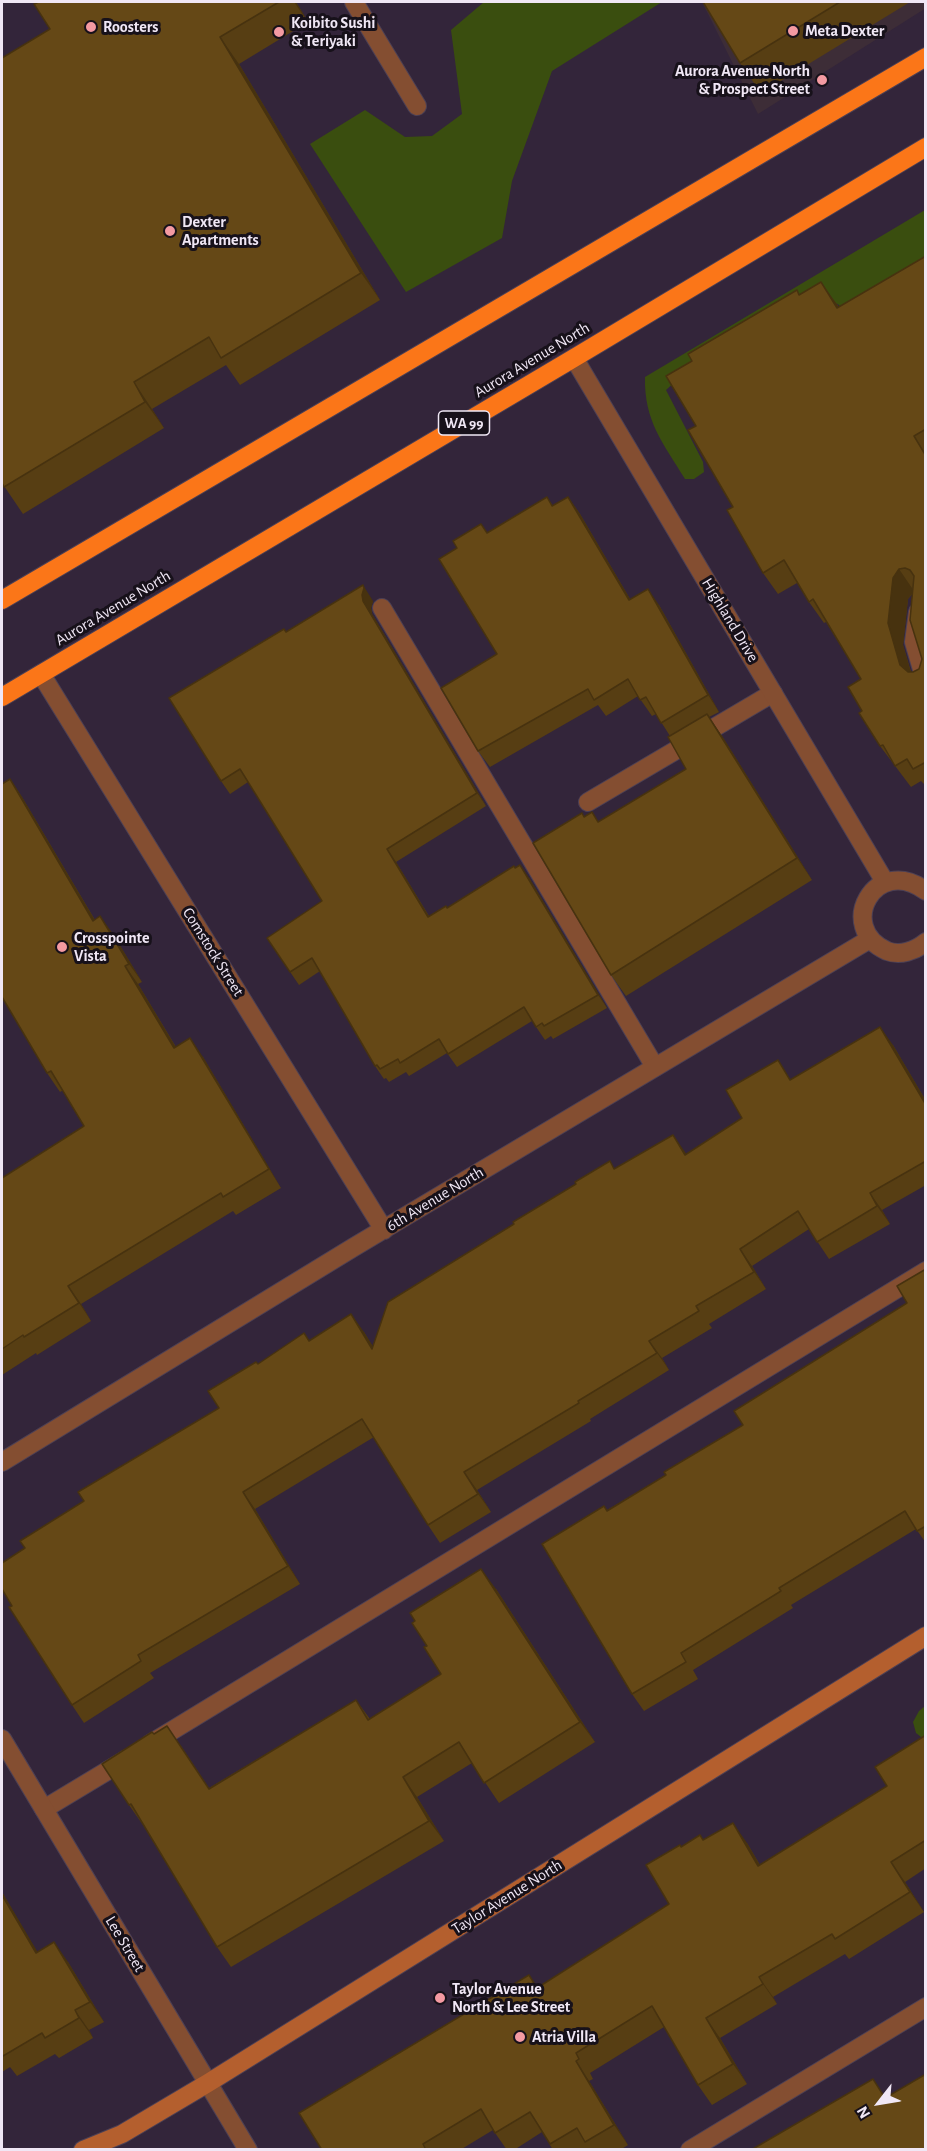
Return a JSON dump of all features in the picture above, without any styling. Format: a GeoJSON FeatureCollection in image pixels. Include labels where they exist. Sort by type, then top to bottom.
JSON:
{"type":"FeatureCollection","features":[{"type":"Feature","properties":{"kind":"highway"},"geometry":{"type":"LineString","coordinates":[[2,600],[926,57]]}},
{"type":"Feature","properties":{"kind":"highway","name":"Aurora Avenue North"},"geometry":{"type":"LineString","coordinates":[[2,697],[926,147]]}},
{"type":"Feature","properties":{"kind":"street"},"geometry":{"type":"LineString","coordinates":[[354,2],[417,106]]}},
{"type":"Feature","properties":{"kind":"street","name":"Highland Drive"},"geometry":{"type":"LineString","coordinates":[[574,358],[885,882]]}},
{"type":"Feature","properties":{"kind":"street"},"geometry":{"type":"LineString","coordinates":[[919,601],[914,642],[926,683]]}},
{"type":"Feature","properties":{"kind":"street"},"geometry":{"type":"LineString","coordinates":[[382,608],[655,1067]]}},
{"type":"Feature","properties":{"kind":"street","name":"Comstock Street"},"geometry":{"type":"LineString","coordinates":[[41,674],[384,1230]]}},
{"type":"Feature","properties":{"kind":"street"},"geometry":{"type":"LineString","coordinates":[[588,801],[773,693]]}},
{"type":"Feature","properties":{"kind":"street"},"geometry":{"type":"LineString","coordinates":[[923,950],[903,953],[891,952],[879,947],[870,939],[864,927],[862,915],[865,902],[871,892],[885,882],[906,880],[926,891]]}},
{"type":"Feature","properties":{"kind":"street","name":"6th Avenue North"},"geometry":{"type":"LineString","coordinates":[[2,1462],[870,939]]}},
{"type":"Feature","properties":{"kind":"street"},"geometry":{"type":"LineString","coordinates":[[44,1809],[926,1271]]}},
{"type":"Feature","properties":{"kind":"street","name":"Taylor Avenue North"},"geometry":{"type":"LineString","coordinates":[[83,2150],[123,2134],[208,2083],[926,1636]]}},
{"type":"Feature","properties":{"kind":"street","name":"Lee Street"},"geometry":{"type":"LineString","coordinates":[[2,1738],[248,2150]]}},
{"type":"Feature","properties":{"kind":"street"},"geometry":{"type":"LineString","coordinates":[[690,2150],[926,2007]]}},
{"type":"Feature","properties":{"kind":"shaded area","name":"Meta Dexter"},"geometry":{"type":"Polygon","coordinates":[[[702,2],[925,2],[926,8],[758,114],[702,2]]]}},
{"type":"Feature","properties":{"kind":"green space"},"geometry":{"type":"Polygon","coordinates":[[[484,2],[662,2],[552,71],[512,181],[502,238],[406,292],[310,144],[365,110],[405,137],[432,136],[462,114],[451,30],[484,2]]]}},
{"type":"Feature","properties":{"kind":"green space"},"geometry":{"type":"Polygon","coordinates":[[[925,210],[925,270],[884,381],[839,305],[825,297],[677,380],[666,390],[703,462],[704,472],[694,479],[685,479],[662,443],[651,419],[645,377],[925,210]]]}},
{"type":"Feature","properties":{"kind":"green space"},"geometry":{"type":"Polygon","coordinates":[[[925,1706],[925,1740],[916,1733],[913,1722],[925,1706]]]}},
{"type":"Feature","properties":{"kind":"building","name":"Dexter Apartments"},"geometry":{"type":"Polygon","coordinates":[[[39,2],[279,2],[220,37],[361,273],[221,358],[209,337],[134,382],[145,402],[4,487],[2,483],[2,58],[50,29],[34,4],[39,2]]]}},
{"type":"Feature","properties":{"kind":"building"},"geometry":{"type":"Polygon","coordinates":[[[703,2],[840,2],[740,63],[703,2]]]}},
{"type":"Feature","properties":{"kind":"building"},"geometry":{"type":"Polygon","coordinates":[[[926,256],[926,429],[914,436],[926,456],[926,762],[913,769],[907,759],[895,766],[883,745],[880,746],[859,713],[862,711],[848,687],[861,679],[813,599],[809,602],[784,560],[763,573],[727,510],[733,507],[688,430],[696,426],[666,376],[692,361],[688,354],[797,290],[799,295],[821,282],[837,308],[926,256]],[[899,569],[893,578],[888,623],[900,665],[908,672],[913,672],[919,669],[922,659],[910,620],[914,576],[910,570],[899,569]]]}},
{"type":"Feature","properties":{"kind":"building"},"geometry":{"type":"Polygon","coordinates":[[[547,497],[552,506],[568,497],[629,600],[648,589],[708,695],[661,723],[646,697],[640,700],[628,679],[594,700],[588,689],[478,751],[441,688],[497,654],[439,559],[457,548],[453,541],[481,524],[487,533],[547,497]]]}},
{"type":"Feature","properties":{"kind":"building"},"geometry":{"type":"Polygon","coordinates":[[[363,585],[363,601],[477,793],[387,849],[428,917],[446,906],[447,908],[514,866],[515,868],[520,865],[598,995],[544,1026],[542,1023],[536,1027],[524,1007],[448,1054],[439,1039],[400,1063],[398,1059],[380,1069],[377,1065],[375,1066],[312,958],[290,972],[267,938],[322,901],[240,769],[221,781],[169,698],[284,629],[286,632],[363,585]]]}},
{"type":"Feature","properties":{"kind":"building"},"geometry":{"type":"Polygon","coordinates":[[[707,714],[797,858],[611,975],[533,843],[582,813],[584,817],[592,812],[598,822],[686,769],[668,737],[707,714]]]}},
{"type":"Feature","properties":{"kind":"building"},"geometry":{"type":"Polygon","coordinates":[[[10,779],[93,921],[100,916],[129,964],[125,966],[174,1048],[190,1038],[269,1169],[223,1197],[221,1193],[68,1286],[79,1303],[2,1349],[2,1178],[84,1126],[51,1071],[47,1073],[2,997],[2,784],[10,779]]]}},
{"type":"Feature","properties":{"kind":"building"},"geometry":{"type":"Polygon","coordinates":[[[880,1027],[926,1105],[926,1161],[870,1193],[877,1206],[817,1242],[798,1211],[740,1249],[754,1272],[696,1306],[699,1311],[649,1341],[657,1353],[464,1472],[478,1494],[428,1525],[362,1419],[243,1492],[288,1566],[138,1655],[141,1661],[72,1705],[9,1607],[12,1606],[2,1589],[2,1563],[25,1548],[20,1541],[84,1501],[78,1492],[219,1408],[208,1391],[256,1362],[258,1364],[304,1333],[309,1341],[351,1314],[372,1349],[388,1302],[514,1224],[513,1222],[576,1184],[575,1182],[610,1161],[614,1169],[673,1135],[685,1155],[742,1118],[726,1090],[778,1060],[790,1080],[880,1027]]]}},
{"type":"Feature","properties":{"kind":"building"},"geometry":{"type":"Polygon","coordinates":[[[926,1269],[926,1526],[917,1531],[905,1511],[779,1588],[781,1591],[681,1653],[686,1662],[632,1694],[542,1544],[604,1506],[607,1511],[666,1475],[664,1472],[743,1425],[734,1411],[907,1303],[897,1286],[926,1269]]]}},
{"type":"Feature","properties":{"kind":"building"},"geometry":{"type":"Polygon","coordinates":[[[481,1569],[580,1722],[484,1783],[459,1742],[403,1777],[429,1821],[217,1947],[131,1804],[129,1805],[102,1764],[152,1732],[154,1734],[167,1726],[209,1789],[356,1700],[368,1720],[441,1674],[424,1647],[427,1646],[412,1623],[415,1621],[410,1613],[481,1569]]]}},
{"type":"Feature","properties":{"kind":"building"},"geometry":{"type":"Polygon","coordinates":[[[926,1735],[926,1840],[891,1862],[910,1892],[835,1939],[832,1934],[759,1977],[763,1984],[706,2018],[733,2064],[698,2085],[652,2006],[576,2053],[579,2059],[576,2061],[614,2125],[585,2142],[577,2128],[550,2144],[530,2112],[495,2133],[481,2109],[423,2144],[426,2150],[322,2150],[299,2113],[529,1975],[537,1988],[669,1904],[646,1865],[700,1835],[703,1840],[733,1823],[758,1866],[887,1786],[875,1767],[926,1735]]]}},
{"type":"Feature","properties":{"kind":"building"},"geometry":{"type":"Polygon","coordinates":[[[2,1895],[36,1953],[54,1942],[90,2002],[75,2010],[79,2018],[45,2038],[42,2033],[3,2056],[2,2054],[2,1895]]]}},
{"type":"Feature","properties":{"kind":"building"},"geometry":{"type":"Polygon","coordinates":[[[926,2074],[926,2150],[751,2150],[873,2079],[885,2098],[926,2074]]]}},
{"type":"Feature","properties":{"kind":"place","name":"Roosters"},"geometry":{"type":"Point","coordinates":[91,27]}},
{"type":"Feature","properties":{"kind":"place","name":"Meta Dexter"},"geometry":{"type":"Point","coordinates":[793,31]}},
{"type":"Feature","properties":{"kind":"place","name":"Koibito Sushi & Teriyaki"},"geometry":{"type":"Point","coordinates":[279,32]}},
{"type":"Feature","properties":{"kind":"place","name":"Aurora Avenue North & Prospect Street"},"geometry":{"type":"Point","coordinates":[822,80]}},
{"type":"Feature","properties":{"kind":"place","name":"Dexter Apartments"},"geometry":{"type":"Point","coordinates":[170,231]}},
{"type":"Feature","properties":{"kind":"place","name":"Crosspointe Vista"},"geometry":{"type":"Point","coordinates":[62,947]}},
{"type":"Feature","properties":{"kind":"place","name":"Taylor Avenue North & Lee Street"},"geometry":{"type":"Point","coordinates":[440,1998]}},
{"type":"Feature","properties":{"kind":"place","name":"Atria Villa"},"geometry":{"type":"Point","coordinates":[520,2037]}}]}
